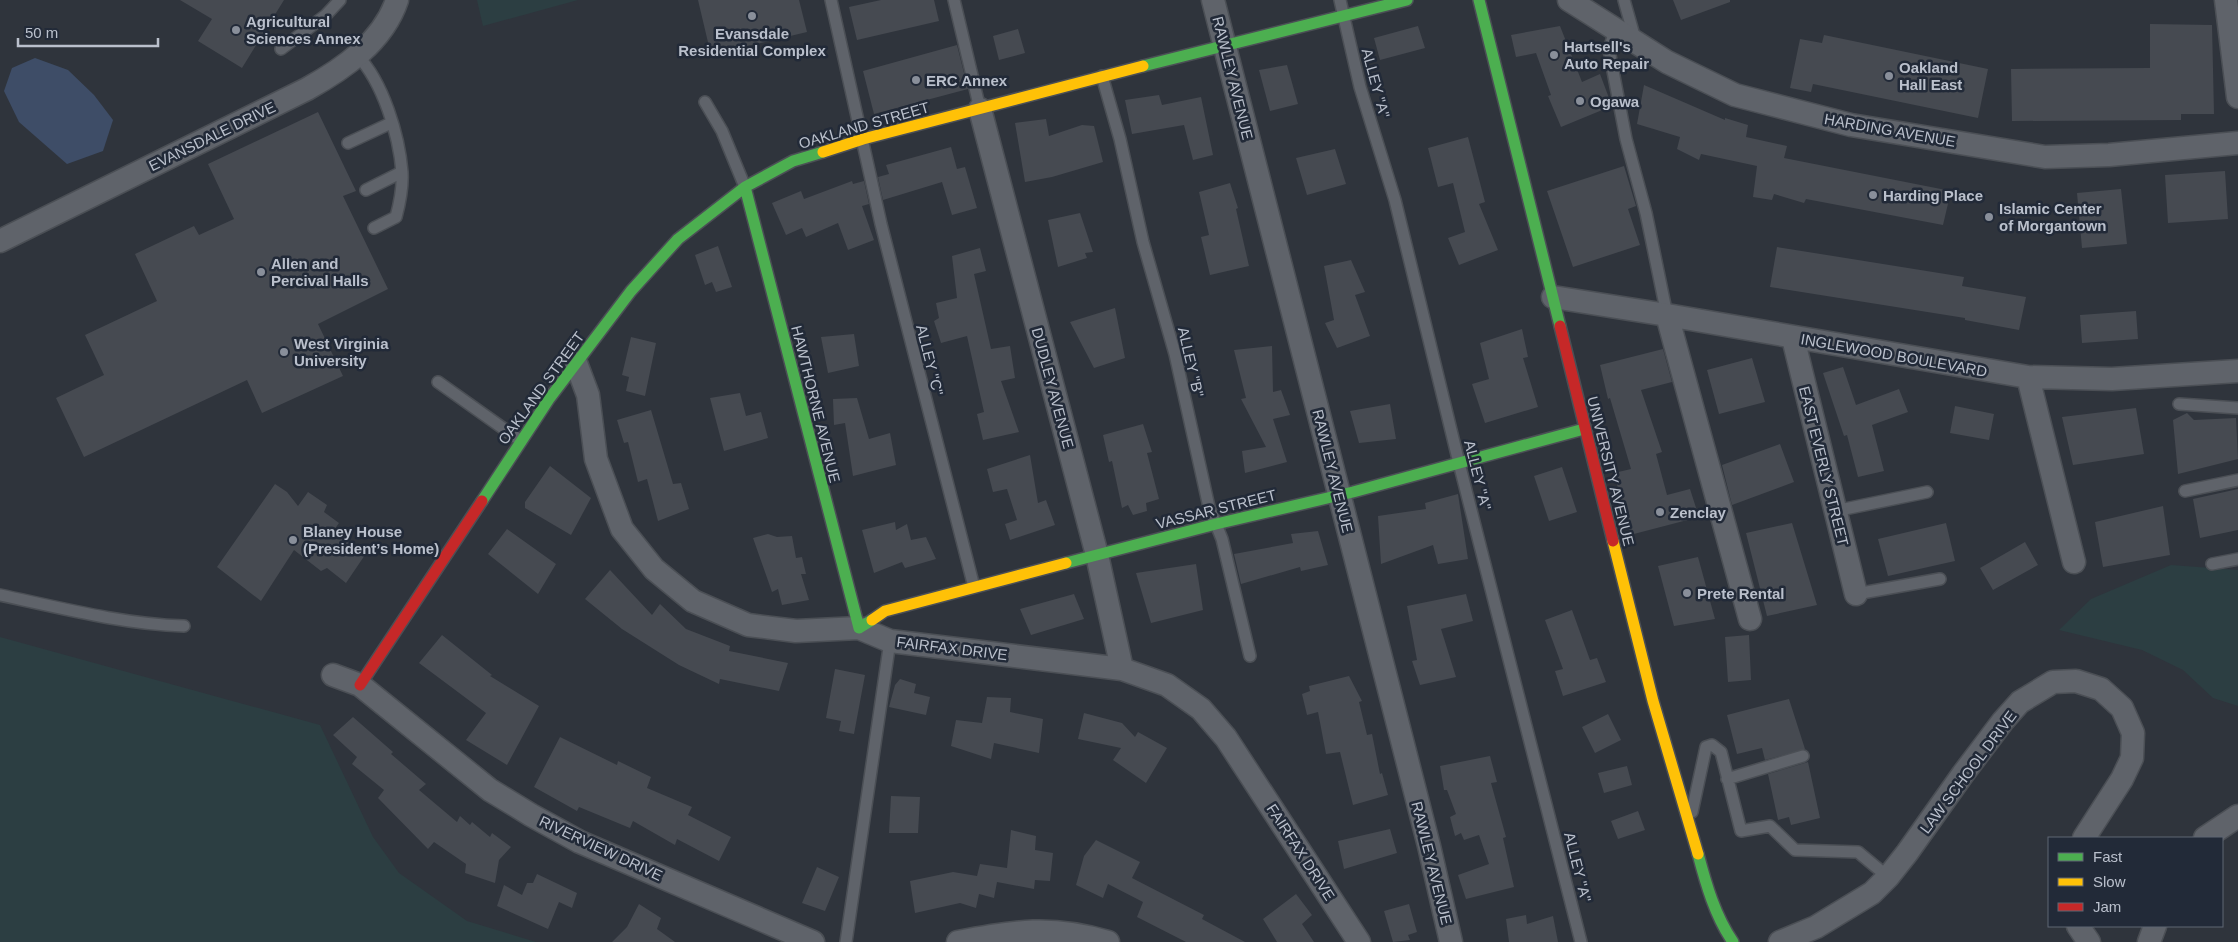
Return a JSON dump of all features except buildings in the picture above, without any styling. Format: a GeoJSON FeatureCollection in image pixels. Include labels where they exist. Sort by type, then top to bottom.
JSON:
{"type":"FeatureCollection","features":[{"type":"Feature","properties":{"kind":"street","name":"EVANSDALE DRIVE"},"geometry":{"type":"LineString","coordinates":[[0,241],[307,90],[340,71],[372,41],[394,9],[397,0]]}},
{"type":"Feature","properties":{"kind":"street","name":"RAWLEY AVENUE"},"geometry":{"type":"LineString","coordinates":[[1213,0],[1429,846],[1451,942]]}},
{"type":"Feature","properties":{"kind":"street","name":"OAKLAND STREET"},"geometry":{"type":"LineString","coordinates":[[360,685],[521,441],[576,363],[654,264],[678,238],[745,187],[793,161],[863,139],[1102,76],[1407,0]]}},
{"type":"Feature","properties":{"kind":"street","name":"UNIVERSITY AVENUE"},"geometry":{"type":"LineString","coordinates":[[1479,0],[1653,701],[1706,887],[1726,932],[1733,942]]}},
{"type":"Feature","properties":{"kind":"street","name":"HARDING AVENUE"},"geometry":{"type":"LineString","coordinates":[[1569,0],[1667,62],[1735,95],[1851,125],[2045,157],[2109,155],[2238,142]]}},
{"type":"Feature","properties":{"kind":"street"},"geometry":{"type":"LineString","coordinates":[[2226,0],[2238,97]]}},
{"type":"Feature","properties":{"kind":"street","name":"DUDLEY AVENUE"},"geometry":{"type":"LineString","coordinates":[[980,109],[1097,555],[1122,669]]}},
{"type":"Feature","properties":{"kind":"street","name":"HAWTHORNE AVENUE"},"geometry":{"type":"LineString","coordinates":[[745,187],[859,628]]}},
{"type":"Feature","properties":{"kind":"street","name":"INGLEWOOD BOULEVARD"},"geometry":{"type":"LineString","coordinates":[[1553,297],[2028,377],[2112,380],[2238,371]]}},
{"type":"Feature","properties":{"kind":"street"},"geometry":{"type":"LineString","coordinates":[[1667,315],[1750,619]]}},
{"type":"Feature","properties":{"kind":"street","name":"EAST EVERLY STREET"},"geometry":{"type":"LineString","coordinates":[[1793,338],[1856,594]]}},
{"type":"Feature","properties":{"kind":"street","name":"FAIRFAX DRIVE"},"geometry":{"type":"LineString","coordinates":[[576,363],[588,395],[596,459],[622,529],[654,569],[693,601],[748,625],[796,631],[859,628],[890,640],[1122,669],[1167,686],[1201,709],[1226,738],[1359,942]]}},
{"type":"Feature","properties":{"kind":"street"},"geometry":{"type":"LineString","coordinates":[[2028,377],[2074,562]]}},
{"type":"Feature","properties":{"kind":"street","name":"VASSAR STREET"},"geometry":{"type":"LineString","coordinates":[[859,628],[885,611],[1216,524],[1339,495],[1584,429]]}},
{"type":"Feature","properties":{"kind":"street","name":"RIVERVIEW DRIVE"},"geometry":{"type":"LineString","coordinates":[[333,674],[360,685],[490,790],[531,815],[580,842],[813,942]]}},
{"type":"Feature","properties":{"kind":"street","name":"LAW SCHOOL DRIVE"},"geometry":{"type":"LineString","coordinates":[[1780,942],[1816,927],[1851,908],[1872,893],[1888,877],[2003,721],[2020,702],[2053,682],[2076,680],[2101,689],[2122,708],[2133,733],[2132,758],[2122,779],[2085,837]]}},
{"type":"Feature","properties":{"kind":"street"},"geometry":{"type":"LineString","coordinates":[[2207,837],[2238,816]]}},
{"type":"Feature","properties":{"kind":"street"},"geometry":{"type":"LineString","coordinates":[[2149,942],[2155,927]]}},
{"type":"Feature","properties":{"kind":"street"},"geometry":{"type":"LineString","coordinates":[[958,942],[1023,931],[1065,932],[1108,942]]}},
{"type":"Feature","properties":{"kind":"lane"},"geometry":{"type":"LineString","coordinates":[[281,50],[326,15],[340,0]]}},
{"type":"Feature","properties":{"kind":"lane","name":"ALLEY \"C\""},"geometry":{"type":"LineString","coordinates":[[830,0],[886,243],[974,587]]}},
{"type":"Feature","properties":{"kind":"lane"},"geometry":{"type":"LineString","coordinates":[[954,0],[980,109]]}},
{"type":"Feature","properties":{"kind":"lane","name":"ALLEY \"A\""},"geometry":{"type":"LineString","coordinates":[[1340,0],[1360,87],[1395,200],[1459,463],[1582,942]]}},
{"type":"Feature","properties":{"kind":"lane"},"geometry":{"type":"LineString","coordinates":[[1624,0],[1636,43]]}},
{"type":"Feature","properties":{"kind":"lane"},"geometry":{"type":"LineString","coordinates":[[1615,30],[1609,50],[1667,315]]}},
{"type":"Feature","properties":{"kind":"lane"},"geometry":{"type":"LineString","coordinates":[[358,55],[368,66],[392,123],[402,172],[401,200],[396,217],[374,228]]}},
{"type":"Feature","properties":{"kind":"lane","name":"ALLEY \"B\""},"geometry":{"type":"LineString","coordinates":[[1102,76],[1120,139],[1143,242],[1175,354],[1209,507],[1222,539],[1250,656]]}},
{"type":"Feature","properties":{"kind":"lane"},"geometry":{"type":"LineString","coordinates":[[704,102],[722,131],[745,187]]}},
{"type":"Feature","properties":{"kind":"lane"},"geometry":{"type":"LineString","coordinates":[[348,143],[392,123]]}},
{"type":"Feature","properties":{"kind":"lane"},"geometry":{"type":"LineString","coordinates":[[366,190],[402,172]]}},
{"type":"Feature","properties":{"kind":"lane"},"geometry":{"type":"LineString","coordinates":[[438,382],[521,441]]}},
{"type":"Feature","properties":{"kind":"lane"},"geometry":{"type":"LineString","coordinates":[[2179,404],[2238,408]]}},
{"type":"Feature","properties":{"kind":"lane"},"geometry":{"type":"LineString","coordinates":[[2185,491],[2238,480]]}},
{"type":"Feature","properties":{"kind":"lane"},"geometry":{"type":"LineString","coordinates":[[1836,511],[1927,492]]}},
{"type":"Feature","properties":{"kind":"lane"},"geometry":{"type":"LineString","coordinates":[[2212,564],[2238,559]]}},
{"type":"Feature","properties":{"kind":"lane"},"geometry":{"type":"LineString","coordinates":[[1856,594],[1940,579]]}},
{"type":"Feature","properties":{"kind":"lane"},"geometry":{"type":"LineString","coordinates":[[0,595],[108,617],[156,625],[184,626]]}},
{"type":"Feature","properties":{"kind":"lane"},"geometry":{"type":"LineString","coordinates":[[846,942],[890,640]]}},
{"type":"Feature","properties":{"kind":"lane"},"geometry":{"type":"LineString","coordinates":[[1689,827],[1706,747],[1712,745],[1721,752],[1741,832],[1770,826],[1795,850],[1858,852],[1888,877]]}},
{"type":"Feature","properties":{"kind":"lane"},"geometry":{"type":"LineString","coordinates":[[1727,779],[1803,756]]}},
{"type":"Feature","properties":{"kind":"shaded area"},"geometry":{"type":"Polygon","coordinates":[[[477,0],[578,0],[483,26],[477,0]]]}},
{"type":"Feature","properties":{"kind":"shaded area"},"geometry":{"type":"Polygon","coordinates":[[[2171,565],[2238,570],[2238,706],[2213,698],[2183,670],[2142,650],[2059,630],[2091,599],[2171,565]]]}},
{"type":"Feature","properties":{"kind":"shaded area"},"geometry":{"type":"Polygon","coordinates":[[[0,637],[320,725],[373,837],[399,873],[467,921],[536,942],[0,942],[0,637]]]}},
{"type":"Feature","properties":{"kind":"water"},"geometry":{"type":"Polygon","coordinates":[[[35,58],[68,70],[94,95],[113,120],[103,151],[67,164],[19,122],[4,91],[12,68],[35,58]]]}},
{"type":"Feature","properties":{"kind":"traffic: fast"},"geometry":{"type":"LineString","coordinates":[[1143,66],[1407,0]]}},
{"type":"Feature","properties":{"kind":"traffic: fast"},"geometry":{"type":"LineString","coordinates":[[1479,0],[1560,326]]}},
{"type":"Feature","properties":{"kind":"traffic: fast"},"geometry":{"type":"LineString","coordinates":[[482,501],[549,399],[631,291],[678,239],[745,187],[793,161],[823,152]]}},
{"type":"Feature","properties":{"kind":"traffic: fast"},"geometry":{"type":"LineString","coordinates":[[745,187],[859,628],[872,620]]}},
{"type":"Feature","properties":{"kind":"traffic: fast"},"geometry":{"type":"LineString","coordinates":[[1066,563],[1216,524],[1353,492],[1584,429]]}},
{"type":"Feature","properties":{"kind":"traffic: fast"},"geometry":{"type":"LineString","coordinates":[[1698,854],[1716,911],[1733,942]]}},
{"type":"Feature","properties":{"kind":"traffic: slow"},"geometry":{"type":"LineString","coordinates":[[823,152],[863,139],[1143,66]]}},
{"type":"Feature","properties":{"kind":"traffic: slow"},"geometry":{"type":"LineString","coordinates":[[1613,541],[1653,701],[1698,854]]}},
{"type":"Feature","properties":{"kind":"traffic: slow"},"geometry":{"type":"LineString","coordinates":[[872,620],[885,611],[1066,563]]}},
{"type":"Feature","properties":{"kind":"traffic: jam"},"geometry":{"type":"LineString","coordinates":[[1560,326],[1613,541]]}},
{"type":"Feature","properties":{"kind":"traffic: jam"},"geometry":{"type":"LineString","coordinates":[[360,685],[482,501]]}},
{"type":"Feature","properties":{"kind":"place","name":"Evansdale Residential Complex"},"geometry":{"type":"Point","coordinates":[752,16]}},
{"type":"Feature","properties":{"kind":"place","name":"Agricultural Sciences Annex"},"geometry":{"type":"Point","coordinates":[236,30]}},
{"type":"Feature","properties":{"kind":"place","name":"Hartsell's Auto Repair"},"geometry":{"type":"Point","coordinates":[1554,55]}},
{"type":"Feature","properties":{"kind":"place","name":"Oakland Hall East"},"geometry":{"type":"Point","coordinates":[1889,76]}},
{"type":"Feature","properties":{"kind":"place","name":"ERC Annex"},"geometry":{"type":"Point","coordinates":[916,80]}},
{"type":"Feature","properties":{"kind":"place","name":"Ogawa"},"geometry":{"type":"Point","coordinates":[1580,101]}},
{"type":"Feature","properties":{"kind":"place","name":"Harding Place"},"geometry":{"type":"Point","coordinates":[1873,195]}},
{"type":"Feature","properties":{"kind":"place","name":"Islamic Center of Morgantown"},"geometry":{"type":"Point","coordinates":[1989,217]}},
{"type":"Feature","properties":{"kind":"place","name":"Allen and Percival Halls"},"geometry":{"type":"Point","coordinates":[261,272]}},
{"type":"Feature","properties":{"kind":"place","name":"West Virginia University"},"geometry":{"type":"Point","coordinates":[284,352]}},
{"type":"Feature","properties":{"kind":"place","name":"Zenclay"},"geometry":{"type":"Point","coordinates":[1660,512]}},
{"type":"Feature","properties":{"kind":"place","name":"Blaney House (President’s Home)"},"geometry":{"type":"Point","coordinates":[293,540]}},
{"type":"Feature","properties":{"kind":"place","name":"Prete Rental"},"geometry":{"type":"Point","coordinates":[1687,593]}}]}
